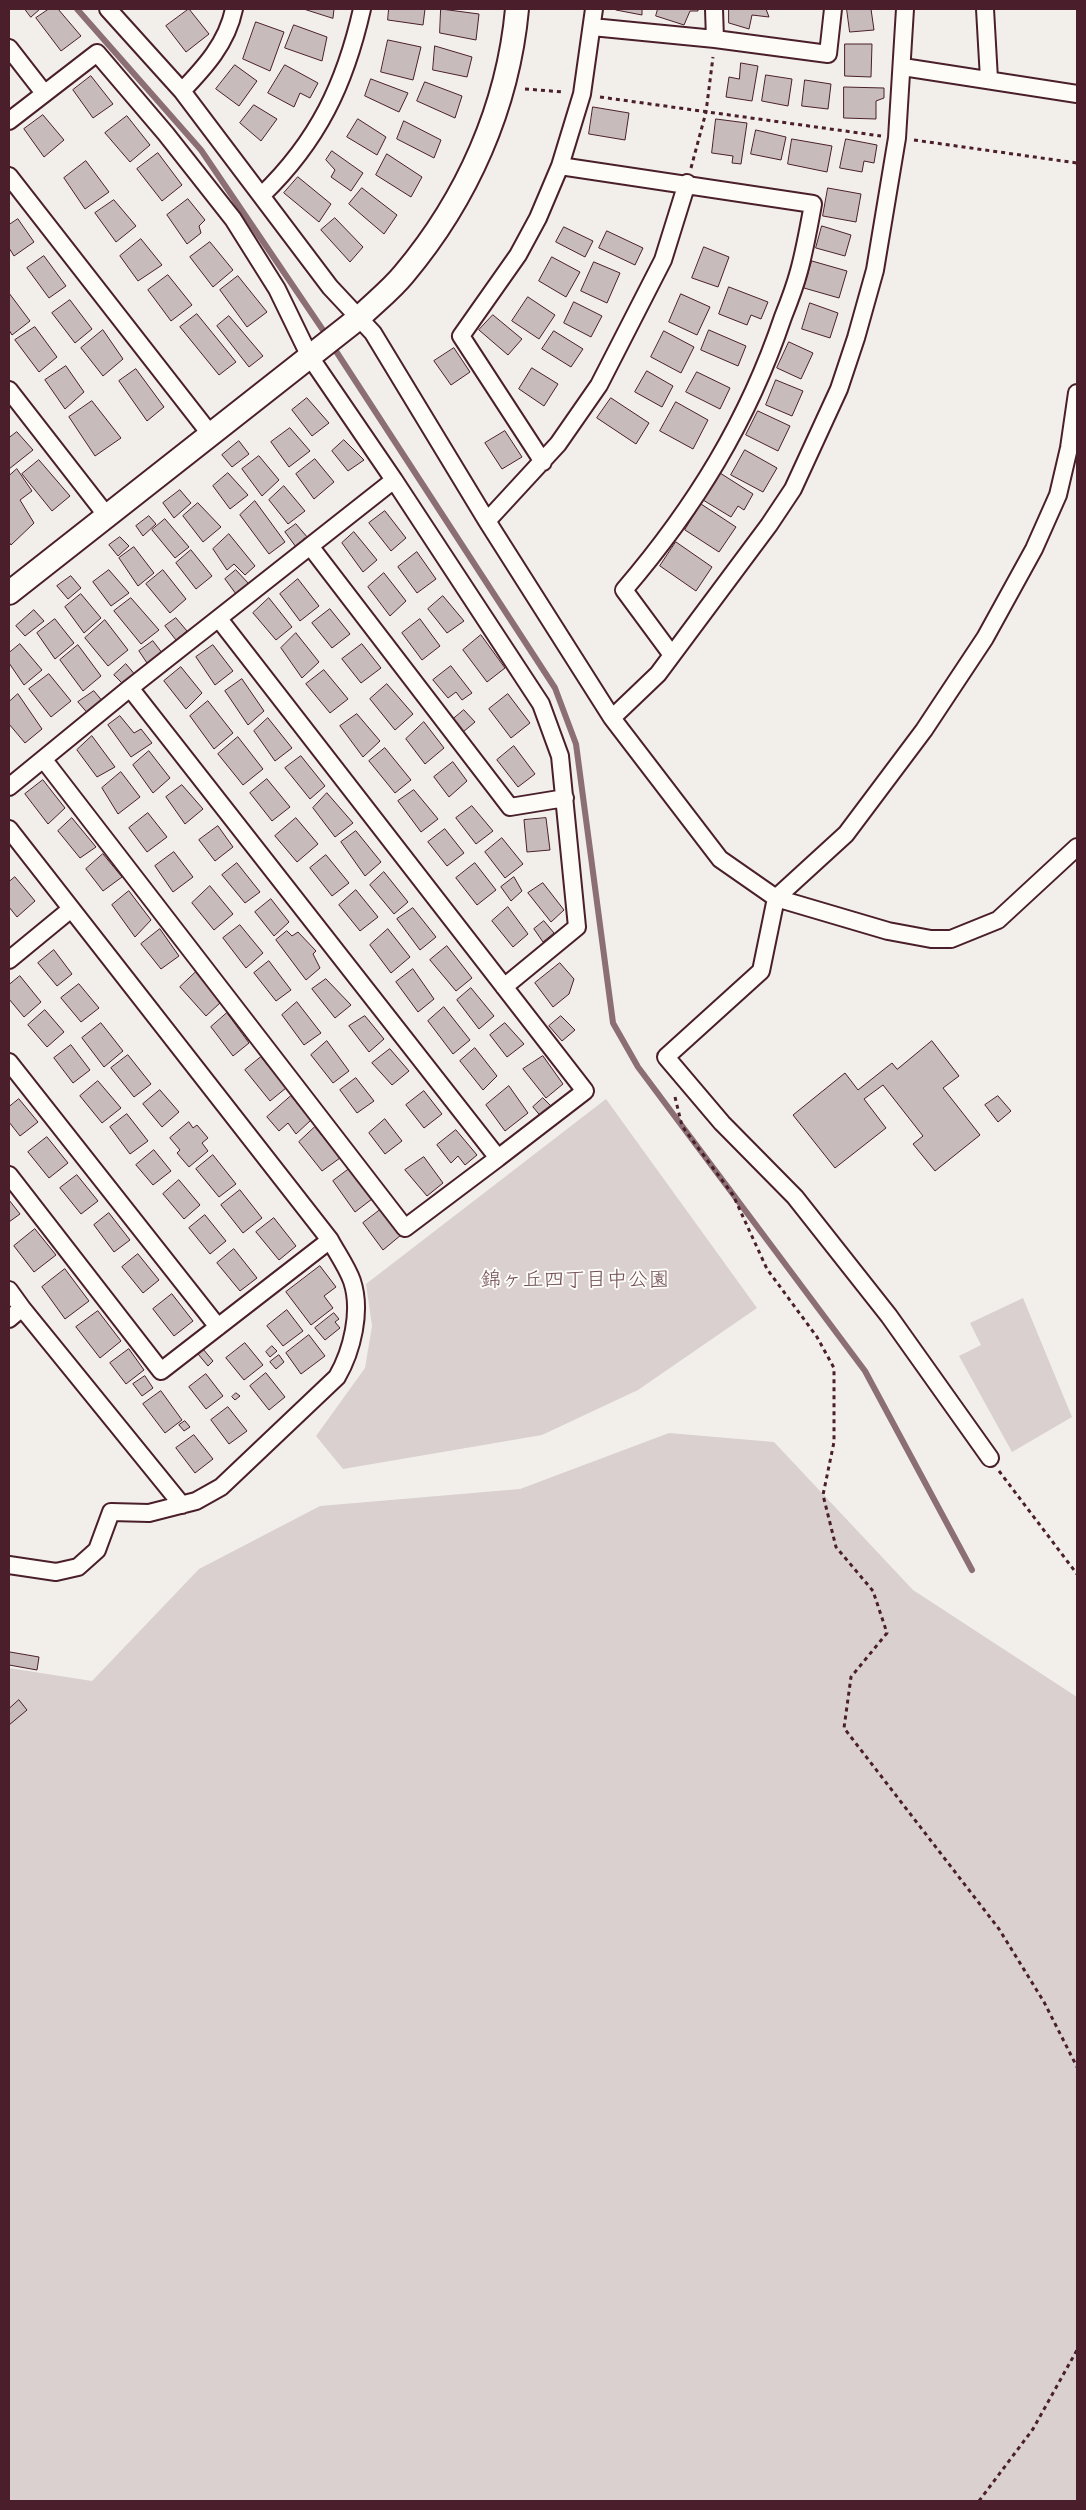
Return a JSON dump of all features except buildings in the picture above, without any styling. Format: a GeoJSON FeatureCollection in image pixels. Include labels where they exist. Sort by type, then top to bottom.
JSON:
{"type":"FeatureCollection","features":[{"type":"Feature","properties":{"kind":"street"},"geometry":{"type":"LineString","coordinates":[[108,9],[182,91],[330,287],[374,333],[486,521],[612,718],[720,859],[776,898],[888,931],[931,939],[951,939],[998,920],[1077,847]]}},
{"type":"Feature","properties":{"kind":"street"},"geometry":{"type":"LineString","coordinates":[[182,91],[208,64],[222,43],[232,20],[234,9]]}},
{"type":"Feature","properties":{"kind":"street"},"geometry":{"type":"LineString","coordinates":[[262,195],[288,171],[322,122],[349,61],[362,9]]}},
{"type":"Feature","properties":{"kind":"street"},"geometry":{"type":"LineString","coordinates":[[9,593],[342,332],[403,276],[429,242],[474,164],[492,125],[504,85],[517,9]]}},
{"type":"Feature","properties":{"kind":"street"},"geometry":{"type":"LineString","coordinates":[[543,462],[461,336],[518,255],[538,218],[560,166],[582,94],[594,9]]}},
{"type":"Feature","properties":{"kind":"street"},"geometry":{"type":"LineString","coordinates":[[714,9],[715,39]]}},
{"type":"Feature","properties":{"kind":"street"},"geometry":{"type":"LineString","coordinates":[[592,27],[715,39],[828,54],[833,9]]}},
{"type":"Feature","properties":{"kind":"street"},"geometry":{"type":"LineString","coordinates":[[612,718],[658,674],[738,568],[793,489],[838,389],[856,338],[874,270],[897,138],[903,66],[905,9]]}},
{"type":"Feature","properties":{"kind":"street"},"geometry":{"type":"LineString","coordinates":[[985,9],[989,79]]}},
{"type":"Feature","properties":{"kind":"street"},"geometry":{"type":"LineString","coordinates":[[9,48],[44,93]]}},
{"type":"Feature","properties":{"kind":"street"},"geometry":{"type":"LineString","coordinates":[[9,120],[97,53],[166,134],[233,219],[317,351],[394,480],[541,704],[560,756],[577,927],[504,987]]}},
{"type":"Feature","properties":{"kind":"street"},"geometry":{"type":"LineString","coordinates":[[903,66],[1077,94]]}},
{"type":"Feature","properties":{"kind":"street"},"geometry":{"type":"LineString","coordinates":[[560,166],[688,183],[813,204],[799,272],[771,352],[736,429],[699,492],[664,543],[624,590],[672,655]]}},
{"type":"Feature","properties":{"kind":"street"},"geometry":{"type":"LineString","coordinates":[[9,176],[211,435]]}},
{"type":"Feature","properties":{"kind":"street"},"geometry":{"type":"LineString","coordinates":[[486,521],[543,462],[595,392],[639,310],[663,260],[688,183]]}},
{"type":"Feature","properties":{"kind":"street"},"geometry":{"type":"LineString","coordinates":[[9,390],[107,516]]}},
{"type":"Feature","properties":{"kind":"street"},"geometry":{"type":"LineString","coordinates":[[990,1458],[889,1316],[795,1197],[722,1123],[666,1058],[761,971],[776,898],[846,834],[924,730],[985,638],[1034,549],[1058,495],[1069,448],[1077,393]]}},
{"type":"Feature","properties":{"kind":"street"},"geometry":{"type":"LineString","coordinates":[[9,787],[130,688],[394,480]]}},
{"type":"Feature","properties":{"kind":"street"},"geometry":{"type":"LineString","coordinates":[[310,546],[510,807],[565,798]]}},
{"type":"Feature","properties":{"kind":"street"},"geometry":{"type":"LineString","coordinates":[[44,760],[405,1228],[585,1091],[219,619]]}},
{"type":"Feature","properties":{"kind":"street"},"geometry":{"type":"LineString","coordinates":[[130,688],[498,1158]]}},
{"type":"Feature","properties":{"kind":"street"},"geometry":{"type":"LineString","coordinates":[[9,829],[330,1240],[352,1280],[357,1304],[346,1362],[337,1378],[221,1487],[196,1501],[149,1513],[112,1512],[96,1550],[78,1567],[56,1572],[9,1566]]}},
{"type":"Feature","properties":{"kind":"street"},"geometry":{"type":"LineString","coordinates":[[9,960],[71,909]]}},
{"type":"Feature","properties":{"kind":"street"},"geometry":{"type":"LineString","coordinates":[[9,1062],[218,1327]]}},
{"type":"Feature","properties":{"kind":"street"},"geometry":{"type":"LineString","coordinates":[[9,1175],[161,1372],[330,1240]]}},
{"type":"Feature","properties":{"kind":"street"},"geometry":{"type":"LineString","coordinates":[[9,1290],[182,1505]]}},
{"type":"Feature","properties":{"kind":"street"},"geometry":{"type":"LineString","coordinates":[[9,1319],[22,1308]]}},
{"type":"Feature","properties":{"kind":"path"},"geometry":{"type":"LineString","coordinates":[[688,183],[706,112],[715,39]]}},
{"type":"Feature","properties":{"kind":"path"},"geometry":{"type":"LineString","coordinates":[[525,88],[582,94],[1077,163]]}},
{"type":"Feature","properties":{"kind":"path"},"geometry":{"type":"LineString","coordinates":[[675,1096],[682,1126],[733,1195],[767,1269],[816,1337],[834,1368],[834,1442],[823,1495],[836,1547],[874,1592],[887,1634],[851,1677],[844,1728],[999,1929],[1044,2002],[1077,2067]]}},
{"type":"Feature","properties":{"kind":"path"},"geometry":{"type":"LineString","coordinates":[[990,1458],[1077,1574]]}},
{"type":"Feature","properties":{"kind":"path"},"geometry":{"type":"LineString","coordinates":[[979,2501],[1033,2429],[1077,2350]]}},
{"type":"Feature","properties":{"kind":"green space","name":"錦ヶ丘四丁目中公園"},"geometry":{"type":"Polygon","coordinates":[[[606,1099],[757,1308],[638,1390],[542,1435],[343,1469],[316,1436],[365,1368],[372,1326],[366,1284],[606,1099]]]}},
{"type":"Feature","properties":{"kind":"green space"},"geometry":{"type":"Polygon","coordinates":[[[1023,1298],[1072,1417],[1012,1452],[959,1356],[981,1345],[970,1323],[1023,1298]]]}},
{"type":"Feature","properties":{"kind":"green space"},"geometry":{"type":"Polygon","coordinates":[[[669,1433],[774,1442],[913,1590],[1077,1697],[1077,2501],[9,2501],[9,1668],[92,1681],[199,1569],[320,1506],[520,1489],[669,1433]]]}},
{"type":"Feature","properties":{"kind":"waterway"},"geometry":{"type":"LineString","coordinates":[[77,9],[201,150],[327,336]]}},
{"type":"Feature","properties":{"kind":"waterway"},"geometry":{"type":"LineString","coordinates":[[332,345],[555,688],[576,744],[613,1023],[638,1067],[865,1371],[972,1570]]}}]}
